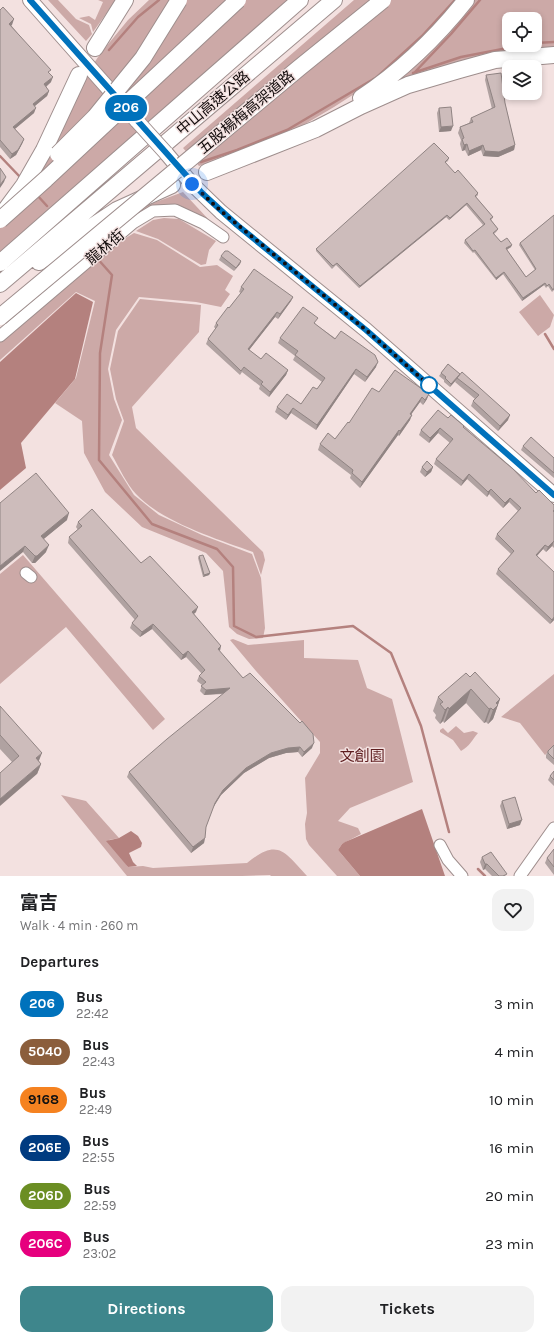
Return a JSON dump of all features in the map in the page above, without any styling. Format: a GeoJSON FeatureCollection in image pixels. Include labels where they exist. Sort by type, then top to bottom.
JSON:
{"type":"FeatureCollection","features":[{"type":"Feature","properties":{"kind":"highway"},"geometry":{"type":"LineString","coordinates":[[95,48],[125,0]]}},
{"type":"Feature","properties":{"kind":"highway"},"geometry":{"type":"LineString","coordinates":[[104,32],[136,0]]}},
{"type":"Feature","properties":{"kind":"highway"},"geometry":{"type":"LineString","coordinates":[[0,214],[95,117],[143,58],[179,0]]}},
{"type":"Feature","properties":{"kind":"highway"},"geometry":{"type":"LineString","coordinates":[[0,218],[46,179],[238,0]]}},
{"type":"Feature","properties":{"kind":"highway","name":"中山高速公路"},"geometry":{"type":"LineString","coordinates":[[0,263],[300,0]]}},
{"type":"Feature","properties":{"kind":"highway","name":"中山高速公路"},"geometry":{"type":"LineString","coordinates":[[0,284],[334,0]]}},
{"type":"Feature","properties":{"kind":"highway","name":"五股楊梅高架道路"},"geometry":{"type":"LineString","coordinates":[[0,317],[383,0]]}},
{"type":"Feature","properties":{"kind":"highway"},"geometry":{"type":"LineString","coordinates":[[294,137],[344,110],[384,83],[419,52],[466,0]]}},
{"type":"Feature","properties":{"kind":"highway"},"geometry":{"type":"LineString","coordinates":[[207,172],[316,129],[408,85],[495,60],[554,55]]}},
{"type":"Feature","properties":{"kind":"highway"},"geometry":{"type":"LineString","coordinates":[[0,218],[24,185],[44,150],[79,75]]}},
{"type":"Feature","properties":{"kind":"highway"},"geometry":{"type":"LineString","coordinates":[[0,289],[117,210],[172,185]]}},
{"type":"Feature","properties":{"kind":"main road"},"geometry":{"type":"LineString","coordinates":[[30,0],[192,184],[222,212],[351,317],[554,495]]}},
{"type":"Feature","properties":{"kind":"street","name":"龍林街"},"geometry":{"type":"LineString","coordinates":[[0,336],[133,223],[154,211],[175,210],[203,222],[223,237]]}},
{"type":"Feature","properties":{"kind":"street"},"geometry":{"type":"LineString","coordinates":[[520,876],[554,828]]}},
{"type":"Feature","properties":{"kind":"street"},"geometry":{"type":"LineString","coordinates":[[440,846],[448,860],[462,876]]}},
{"type":"Feature","properties":{"kind":"green space"},"geometry":{"type":"Polygon","coordinates":[[[48,0],[58,0],[76,19],[89,25],[92,34],[86,41],[48,0]]]}},
{"type":"Feature","properties":{"kind":"green space"},"geometry":{"type":"Polygon","coordinates":[[[98,0],[116,0],[93,32],[91,24],[79,18],[89,16],[95,20],[103,2],[98,0]]]}},
{"type":"Feature","properties":{"kind":"green space"},"geometry":{"type":"Polygon","coordinates":[[[149,0],[291,0],[0,256],[0,224],[81,83],[100,54],[128,20],[149,0]]]}},
{"type":"Feature","properties":{"kind":"green space"},"geometry":{"type":"Polygon","coordinates":[[[354,0],[460,0],[446,16],[379,78],[334,107],[295,130],[249,150],[199,166],[183,148],[354,0]]]}},
{"type":"Feature","properties":{"kind":"green space"},"geometry":{"type":"Polygon","coordinates":[[[473,0],[554,0],[554,50],[407,81],[401,74],[473,0]]]}},
{"type":"Feature","properties":{"kind":"green space"},"geometry":{"type":"Polygon","coordinates":[[[183,192],[222,234],[179,215],[162,214],[107,224],[148,205],[183,192]]]}},
{"type":"Feature","properties":{"kind":"green space"},"geometry":{"type":"Polygon","coordinates":[[[164,218],[179,219],[216,241],[209,250],[206,264],[201,265],[158,239],[136,231],[153,220],[164,218]]]}},
{"type":"Feature","properties":{"kind":"green space"},"geometry":{"type":"Polygon","coordinates":[[[134,233],[157,240],[200,267],[217,265],[233,276],[225,290],[230,294],[221,307],[196,302],[139,297],[116,330],[108,369],[114,399],[122,420],[109,455],[134,495],[159,515],[202,535],[252,554],[261,578],[265,628],[263,638],[249,639],[237,634],[229,627],[223,571],[206,553],[142,527],[105,492],[84,453],[82,421],[55,403],[76,378],[95,301],[76,292],[0,360],[0,329],[103,252],[134,233]]]}},
{"type":"Feature","properties":{"kind":"green space"},"geometry":{"type":"Polygon","coordinates":[[[540,295],[554,315],[550,327],[538,336],[519,312],[540,295]]]}},
{"type":"Feature","properties":{"kind":"green space"},"geometry":{"type":"Polygon","coordinates":[[[140,299],[201,305],[199,332],[132,407],[136,428],[263,552],[265,560],[261,575],[253,552],[191,529],[160,513],[147,504],[129,486],[112,455],[124,421],[116,399],[110,369],[118,331],[140,299]]]}},
{"type":"Feature","properties":{"kind":"green space"},"geometry":{"type":"Polygon","coordinates":[[[23,555],[165,719],[153,730],[66,627],[0,684],[0,574],[23,555]]]}},
{"type":"Feature","properties":{"kind":"green space","name":"文創園"},"geometry":{"type":"Polygon","coordinates":[[[233,639],[248,645],[304,640],[304,658],[358,660],[367,688],[392,699],[413,782],[350,808],[338,821],[358,828],[361,834],[342,844],[338,850],[360,876],[337,876],[309,845],[306,839],[305,824],[307,813],[305,778],[320,753],[320,742],[230,640],[233,639]]]}},
{"type":"Feature","properties":{"kind":"green space"},"geometry":{"type":"Polygon","coordinates":[[[554,674],[554,747],[545,755],[520,723],[501,717],[554,674]]]}},
{"type":"Feature","properties":{"kind":"green space"},"geometry":{"type":"Polygon","coordinates":[[[456,726],[464,733],[473,731],[478,733],[469,745],[461,751],[453,740],[440,732],[443,728],[448,733],[456,726]]]}},
{"type":"Feature","properties":{"kind":"green space"},"geometry":{"type":"Polygon","coordinates":[[[61,795],[86,801],[119,838],[109,840],[128,867],[143,866],[153,868],[247,863],[266,851],[274,850],[286,854],[307,876],[127,876],[61,795]]]}},
{"type":"Feature","properties":{"kind":"shaded area"},"geometry":{"type":"Polygon","coordinates":[[[76,293],[93,302],[75,379],[21,443],[26,468],[0,490],[0,362],[76,293]]]}},
{"type":"Feature","properties":{"kind":"shaded area"},"geometry":{"type":"Polygon","coordinates":[[[422,809],[445,876],[360,876],[338,850],[345,842],[422,809]]]}},
{"type":"Feature","properties":{"kind":"shaded area"},"geometry":{"type":"Polygon","coordinates":[[[131,831],[138,836],[142,843],[141,847],[129,853],[133,862],[137,866],[128,867],[106,841],[119,838],[131,831]]]}},
{"type":"Feature","properties":{"kind":"building"},"geometry":{"type":"Polygon","coordinates":[[[3,7],[14,19],[9,24],[51,70],[48,72],[53,77],[44,84],[49,91],[33,104],[36,108],[13,127],[24,139],[18,150],[12,154],[0,140],[0,10],[3,7]]]}},
{"type":"Feature","properties":{"kind":"building"},"geometry":{"type":"Polygon","coordinates":[[[501,73],[502,100],[505,100],[515,145],[499,152],[485,151],[483,145],[469,151],[467,144],[464,145],[462,139],[464,138],[460,127],[473,122],[471,118],[495,107],[486,75],[501,73]]]}},
{"type":"Feature","properties":{"kind":"building"},"geometry":{"type":"Polygon","coordinates":[[[451,107],[453,126],[441,127],[439,108],[451,107]]]}},
{"type":"Feature","properties":{"kind":"building"},"geometry":{"type":"Polygon","coordinates":[[[434,143],[449,158],[445,162],[455,173],[458,170],[478,193],[475,196],[493,217],[490,219],[498,229],[493,233],[501,242],[507,238],[512,245],[506,248],[526,277],[536,269],[520,243],[554,215],[553,290],[549,284],[547,286],[545,283],[523,298],[504,272],[496,278],[475,250],[473,251],[465,240],[485,224],[467,203],[450,218],[447,215],[360,286],[337,263],[333,266],[316,249],[434,143]]]}},
{"type":"Feature","properties":{"kind":"building"},"geometry":{"type":"Polygon","coordinates":[[[0,168],[6,177],[0,185],[0,168]]]}},
{"type":"Feature","properties":{"kind":"building"},"geometry":{"type":"Polygon","coordinates":[[[225,251],[228,251],[241,261],[236,268],[221,256],[225,251]]]}},
{"type":"Feature","properties":{"kind":"building"},"geometry":{"type":"Polygon","coordinates":[[[254,269],[293,297],[280,314],[277,312],[248,349],[261,359],[266,353],[288,370],[270,392],[261,384],[263,382],[244,367],[241,371],[208,339],[218,325],[216,323],[244,289],[241,287],[254,269]]]}},
{"type":"Feature","properties":{"kind":"building"},"geometry":{"type":"Polygon","coordinates":[[[303,307],[318,318],[314,323],[335,339],[341,331],[375,355],[378,362],[367,377],[356,369],[317,425],[293,408],[288,415],[277,407],[287,394],[301,404],[313,387],[317,389],[325,378],[295,355],[298,351],[280,338],[303,307]]]}},
{"type":"Feature","properties":{"kind":"building"},"geometry":{"type":"Polygon","coordinates":[[[448,364],[460,374],[451,384],[441,373],[448,364]]]}},
{"type":"Feature","properties":{"kind":"building"},"geometry":{"type":"Polygon","coordinates":[[[395,370],[429,394],[425,400],[422,397],[410,414],[412,415],[400,431],[399,430],[362,482],[352,473],[353,470],[320,444],[328,433],[335,439],[348,422],[349,423],[372,388],[379,392],[395,370]]]}},
{"type":"Feature","properties":{"kind":"building"},"geometry":{"type":"Polygon","coordinates":[[[462,372],[510,415],[500,426],[473,401],[479,395],[457,378],[462,372]]]}},
{"type":"Feature","properties":{"kind":"building"},"geometry":{"type":"Polygon","coordinates":[[[438,410],[448,418],[451,415],[513,469],[536,493],[539,490],[554,505],[554,541],[548,547],[545,545],[536,555],[554,572],[554,617],[552,620],[498,569],[514,551],[497,534],[521,508],[510,498],[505,503],[491,489],[488,492],[469,474],[463,481],[436,459],[453,439],[440,428],[430,438],[421,430],[438,410]]]}},
{"type":"Feature","properties":{"kind":"building"},"geometry":{"type":"Polygon","coordinates":[[[531,437],[554,458],[554,473],[523,446],[531,437]]]}},
{"type":"Feature","properties":{"kind":"building"},"geometry":{"type":"Polygon","coordinates":[[[427,461],[433,467],[427,472],[422,467],[427,461]]]}},
{"type":"Feature","properties":{"kind":"building"},"geometry":{"type":"Polygon","coordinates":[[[36,473],[69,513],[41,536],[49,545],[37,556],[35,556],[25,546],[0,566],[0,503],[36,473]]]}},
{"type":"Feature","properties":{"kind":"building"},"geometry":{"type":"Polygon","coordinates":[[[92,509],[141,563],[150,556],[198,607],[192,612],[221,646],[218,649],[243,678],[250,673],[300,723],[302,721],[313,734],[314,743],[304,752],[300,747],[288,748],[271,753],[246,768],[223,790],[215,803],[206,827],[205,838],[193,847],[129,772],[230,688],[206,690],[201,686],[206,682],[199,676],[205,670],[188,651],[183,655],[153,624],[142,632],[132,623],[138,616],[69,537],[82,526],[78,522],[92,509]]]}},
{"type":"Feature","properties":{"kind":"building"},"geometry":{"type":"Polygon","coordinates":[[[203,555],[210,573],[204,575],[199,556],[203,555]]]}},
{"type":"Feature","properties":{"kind":"building"},"geometry":{"type":"Polygon","coordinates":[[[475,672],[500,699],[496,703],[498,705],[493,710],[491,708],[489,709],[471,689],[449,709],[448,707],[445,710],[440,704],[443,702],[438,697],[466,673],[470,677],[475,672]]]}},
{"type":"Feature","properties":{"kind":"building"},"geometry":{"type":"Polygon","coordinates":[[[0,706],[42,753],[36,758],[41,764],[0,799],[0,773],[19,756],[0,735],[0,706]]]}},
{"type":"Feature","properties":{"kind":"building"},"geometry":{"type":"Polygon","coordinates":[[[554,745],[554,759],[548,751],[554,745]]]}},
{"type":"Feature","properties":{"kind":"building"},"geometry":{"type":"Polygon","coordinates":[[[554,771],[554,780],[550,776],[554,771]]]}},
{"type":"Feature","properties":{"kind":"building"},"geometry":{"type":"Polygon","coordinates":[[[515,797],[522,820],[509,824],[502,801],[515,797]]]}},
{"type":"Feature","properties":{"kind":"building"},"geometry":{"type":"Polygon","coordinates":[[[554,849],[554,867],[547,858],[554,849]]]}},
{"type":"Feature","properties":{"kind":"building"},"geometry":{"type":"Polygon","coordinates":[[[491,852],[507,874],[499,876],[487,864],[485,864],[482,857],[491,852]]]}},
{"type":"Feature","properties":{"kind":"waterway"},"geometry":{"type":"LineString","coordinates":[[109,50],[138,17],[159,0]]}},
{"type":"Feature","properties":{"kind":"waterway"},"geometry":{"type":"LineString","coordinates":[[201,162],[237,150],[287,130],[377,77],[422,36],[455,0]]}},
{"type":"Feature","properties":{"kind":"waterway"},"geometry":{"type":"LineString","coordinates":[[415,72],[451,34],[480,0]]}},
{"type":"Feature","properties":{"kind":"waterway"},"geometry":{"type":"LineString","coordinates":[[542,43],[554,42]]}},
{"type":"Feature","properties":{"kind":"waterway"},"geometry":{"type":"LineString","coordinates":[[413,73],[461,57],[502,49]]}},
{"type":"Feature","properties":{"kind":"waterway"},"geometry":{"type":"LineString","coordinates":[[0,156],[21,178]]}},
{"type":"Feature","properties":{"kind":"waterway"},"geometry":{"type":"LineString","coordinates":[[37,195],[47,206]]}},
{"type":"Feature","properties":{"kind":"waterway"},"geometry":{"type":"LineString","coordinates":[[96,257],[112,275],[100,353],[99,460],[152,524],[217,549],[233,567],[234,626],[256,637],[353,626],[391,653],[421,726],[449,832]]}},
{"type":"Feature","properties":{"kind":"waterway"},"geometry":{"type":"LineString","coordinates":[[545,334],[554,349]]}},
{"type":"Feature","properties":{"kind":"waterway"},"geometry":{"type":"LineString","coordinates":[[478,869],[485,876]]}},
{"type":"Feature","properties":{"kind":"bus line","name":"206"},"geometry":{"type":"LineString","coordinates":[[30,0],[192,184],[237,225],[366,330],[554,495]]}},
{"type":"Feature","properties":{"kind":"route"},"geometry":{"type":"LineString","coordinates":[[192,184],[222,212],[366,330],[429,385]]}}]}
